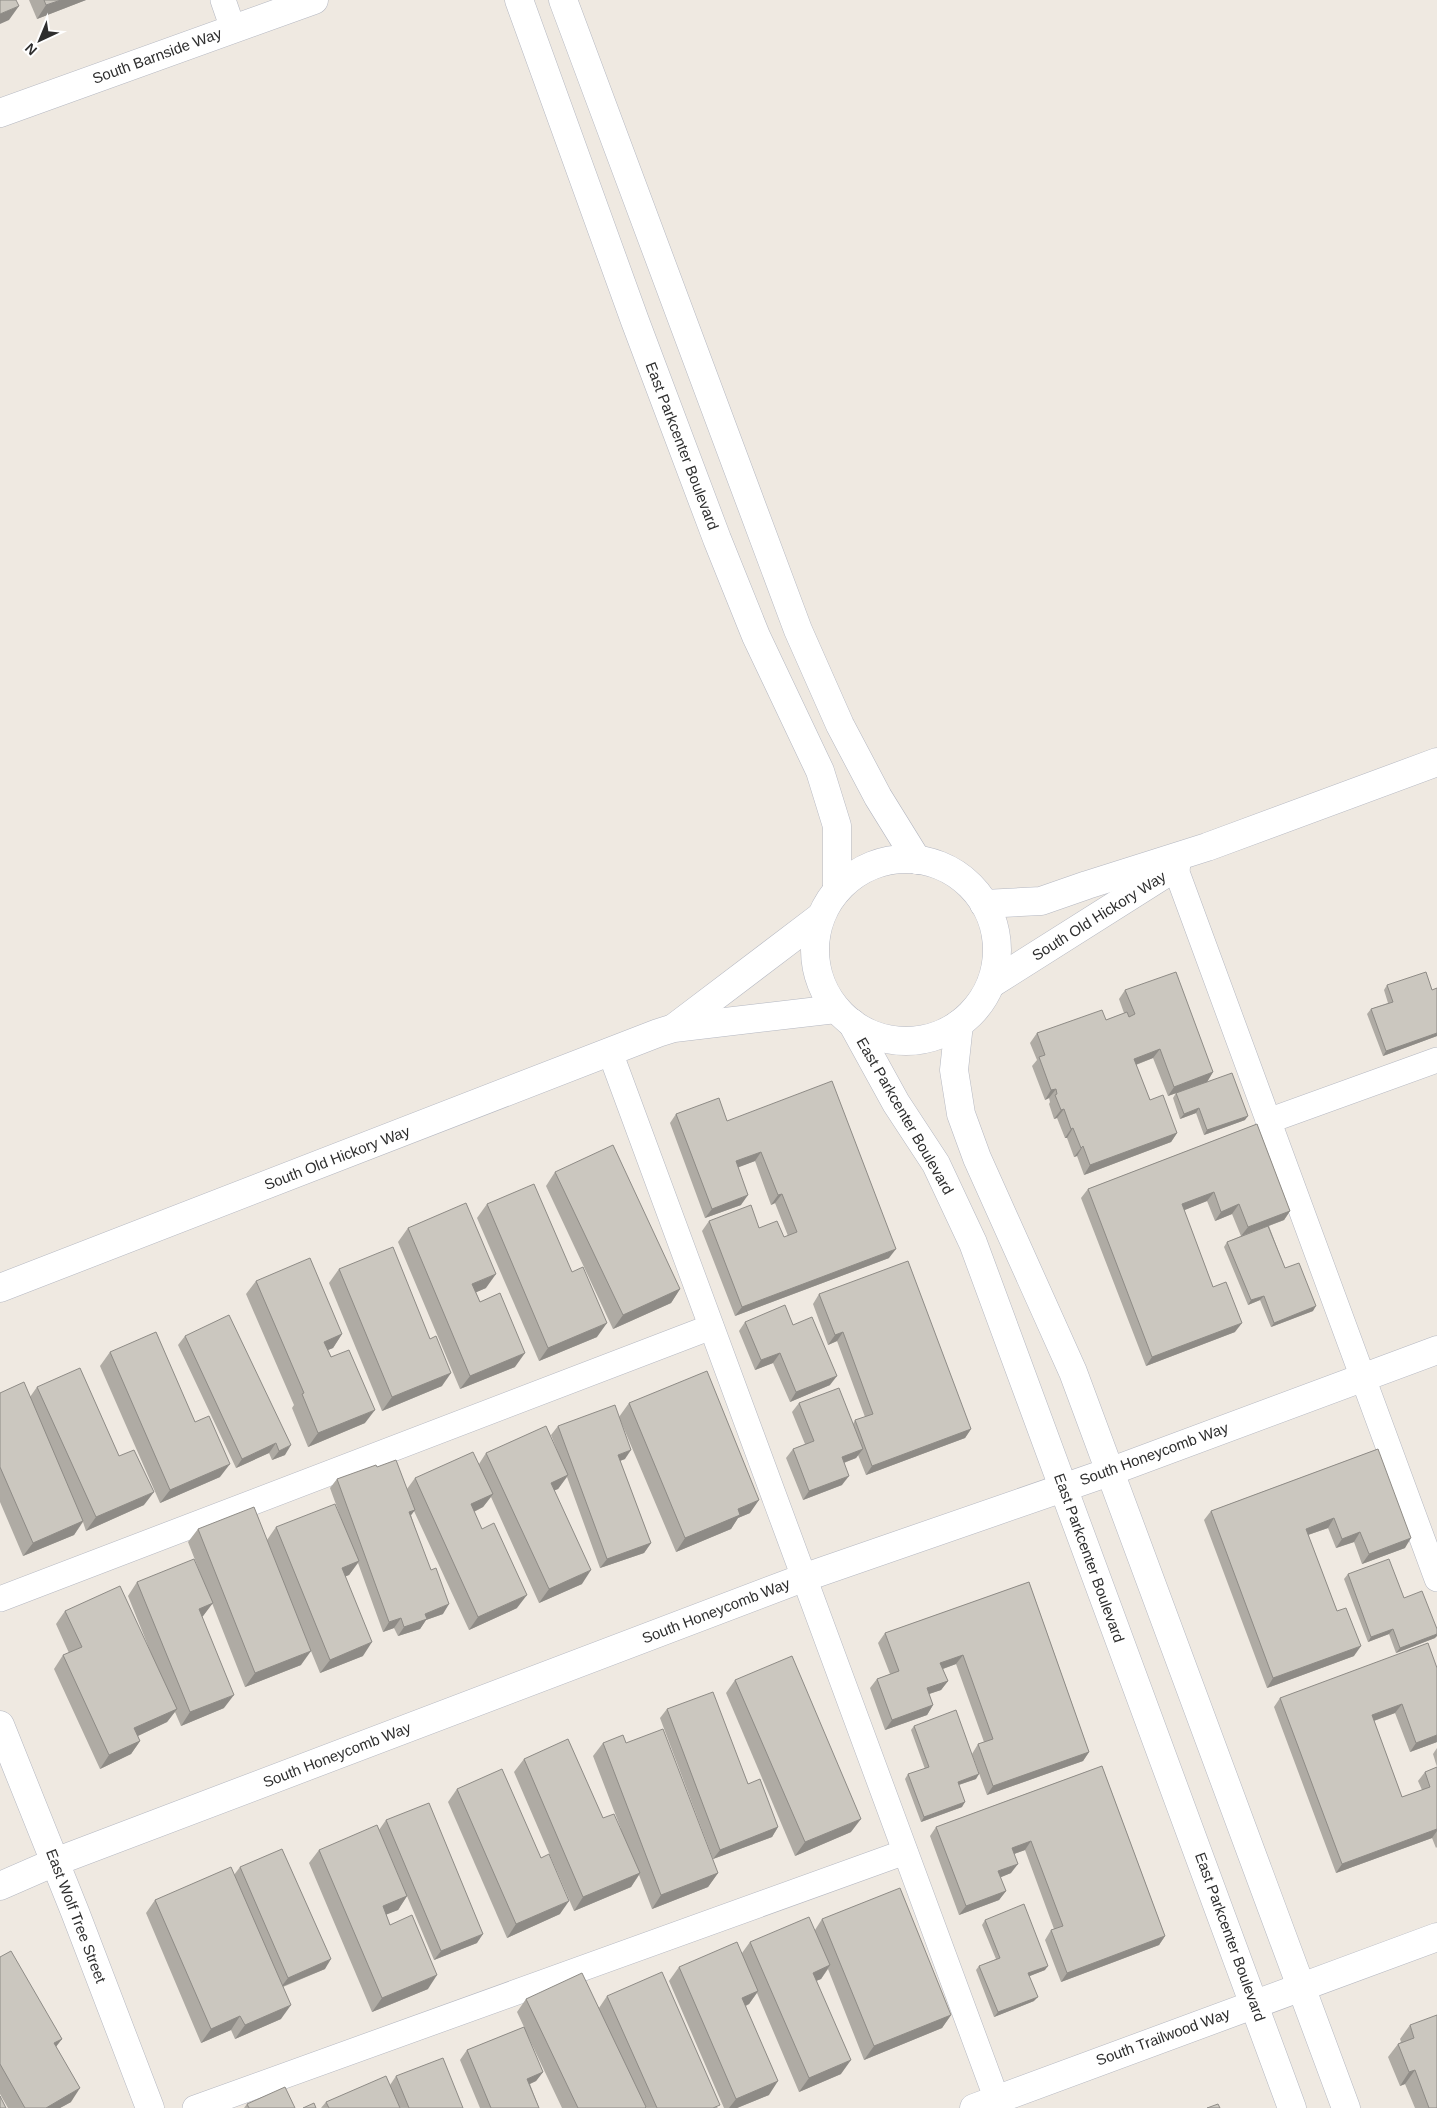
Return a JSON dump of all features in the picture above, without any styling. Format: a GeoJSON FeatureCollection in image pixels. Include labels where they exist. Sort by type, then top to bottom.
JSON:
{"type":"FeatureCollection","features":[{"type":"Feature","properties":{"kind":"street","name":"South Barnside Way"},"geometry":{"type":"LineString","coordinates":[[0,113],[314,0]]}},
{"type":"Feature","properties":{"kind":"street","name":"East Parkcenter Boulevard"},"geometry":{"type":"LineString","coordinates":[[519,0],[635,321],[717,539],[760,645],[820,771],[837,826],[836,890]]}},
{"type":"Feature","properties":{"kind":"street"},"geometry":{"type":"LineString","coordinates":[[564,0],[798,630],[840,726],[881,802],[917,860]]}},
{"type":"Feature","properties":{"kind":"street","name":"South Old Hickory Way"},"geometry":{"type":"LineString","coordinates":[[984,904],[1041,901],[1207,847],[1437,762]]}},
{"type":"Feature","properties":{"kind":"street","name":"South Old Hickory Way"},"geometry":{"type":"LineString","coordinates":[[991,984],[1207,847]]}},
{"type":"Feature","properties":{"kind":"street"},"geometry":{"type":"LineString","coordinates":[[820,918],[836,890],[860,871],[887,861],[917,860],[944,867],[967,883],[984,904],[995,930],[997,957],[991,984],[977,1008],[959,1024],[938,1036],[914,1041],[890,1040],[870,1034],[844,1016]]}},
{"type":"Feature","properties":{"kind":"street","name":"East Parkcenter Boulevard"},"geometry":{"type":"LineString","coordinates":[[820,918],[815,941],[816,965],[823,988],[844,1016],[896,1103],[936,1164],[973,1243],[1292,2108]]}},
{"type":"Feature","properties":{"kind":"street","name":"South Old Hickory Way"},"geometry":{"type":"LineString","coordinates":[[0,1288],[674,1028],[820,918]]}},
{"type":"Feature","properties":{"kind":"street","name":"South Old Hickory Way"},"geometry":{"type":"LineString","coordinates":[[674,1028],[844,1016]]}},
{"type":"Feature","properties":{"kind":"street"},"geometry":{"type":"LineString","coordinates":[[959,1024],[954,1070],[961,1114],[977,1158],[1073,1372],[1346,2108]]}},
{"type":"Feature","properties":{"kind":"street","name":"South Honeycomb Way"},"geometry":{"type":"LineString","coordinates":[[0,1886],[55,1862],[803,1578],[1109,1472],[1437,1350]]}},
{"type":"Feature","properties":{"kind":"street","name":"East Wolf Tree Street"},"geometry":{"type":"LineString","coordinates":[[0,1726],[150,2108]]}},
{"type":"Feature","properties":{"kind":"street","name":"South Trailwood Way"},"geometry":{"type":"LineString","coordinates":[[990,2105],[1254,2003],[1437,1937]]}},
{"type":"Feature","properties":{"kind":"lane"},"geometry":{"type":"LineString","coordinates":[[223,0],[233,29]]}},
{"type":"Feature","properties":{"kind":"lane"},"geometry":{"type":"LineString","coordinates":[[1175,868],[1437,1580]]}},
{"type":"Feature","properties":{"kind":"lane"},"geometry":{"type":"LineString","coordinates":[[610,1052],[905,1852],[990,2105]]}},
{"type":"Feature","properties":{"kind":"lane"},"geometry":{"type":"LineString","coordinates":[[1268,1121],[1437,1060]]}},
{"type":"Feature","properties":{"kind":"lane"},"geometry":{"type":"LineString","coordinates":[[0,1599],[711,1327]]}},
{"type":"Feature","properties":{"kind":"lane"},"geometry":{"type":"LineString","coordinates":[[196,2108],[905,1852]]}},
{"type":"Feature","properties":{"kind":"building"},"geometry":{"type":"Polygon","coordinates":[[[0,0],[16,0],[19,6],[0,14],[0,0]]]}},
{"type":"Feature","properties":{"kind":"building"},"geometry":{"type":"Polygon","coordinates":[[[44,0],[61,0],[46,5],[44,0]]]}},
{"type":"Feature","properties":{"kind":"building"},"geometry":{"type":"Polygon","coordinates":[[[1176,972],[1213,1072],[1174,1087],[1160,1049],[1134,1059],[1150,1100],[1163,1095],[1177,1133],[1090,1165],[1083,1146],[1081,1148],[1073,1128],[1071,1129],[1064,1109],[1061,1110],[1055,1095],[1057,1094],[1056,1089],[1051,1090],[1039,1057],[1045,1055],[1037,1033],[1102,1010],[1106,1020],[1127,1012],[1129,1017],[1135,1014],[1125,990],[1176,972]]]}},
{"type":"Feature","properties":{"kind":"building"},"geometry":{"type":"Polygon","coordinates":[[[1426,972],[1432,990],[1437,988],[1437,1033],[1386,1051],[1371,1009],[1393,1002],[1387,985],[1426,972]]]}},
{"type":"Feature","properties":{"kind":"building"},"geometry":{"type":"Polygon","coordinates":[[[1232,1073],[1248,1116],[1207,1130],[1199,1108],[1184,1114],[1176,1093],[1232,1073]]]}},
{"type":"Feature","properties":{"kind":"building"},"geometry":{"type":"Polygon","coordinates":[[[832,1081],[896,1249],[742,1307],[709,1221],[751,1205],[759,1228],[777,1221],[784,1237],[797,1232],[782,1194],[778,1195],[761,1152],[736,1161],[748,1195],[712,1209],[676,1114],[719,1098],[727,1121],[832,1081]]]}},
{"type":"Feature","properties":{"kind":"building"},"geometry":{"type":"Polygon","coordinates":[[[1257,1124],[1290,1211],[1248,1227],[1239,1204],[1221,1212],[1214,1192],[1182,1204],[1213,1287],[1226,1282],[1242,1323],[1152,1357],[1088,1189],[1257,1124]]]}},
{"type":"Feature","properties":{"kind":"building"},"geometry":{"type":"Polygon","coordinates":[[[613,1145],[680,1289],[623,1315],[555,1172],[613,1145]]]}},
{"type":"Feature","properties":{"kind":"building"},"geometry":{"type":"Polygon","coordinates":[[[534,1184],[572,1272],[583,1267],[607,1323],[548,1348],[487,1204],[534,1184]]]}},
{"type":"Feature","properties":{"kind":"building"},"geometry":{"type":"Polygon","coordinates":[[[466,1203],[496,1274],[472,1284],[480,1302],[500,1293],[525,1353],[470,1376],[408,1228],[466,1203]]]}},
{"type":"Feature","properties":{"kind":"building"},"geometry":{"type":"Polygon","coordinates":[[[1268,1226],[1285,1268],[1299,1263],[1316,1306],[1274,1323],[1264,1296],[1251,1300],[1227,1242],[1268,1226]]]}},
{"type":"Feature","properties":{"kind":"building"},"geometry":{"type":"Polygon","coordinates":[[[393,1247],[430,1339],[436,1336],[451,1373],[392,1397],[339,1269],[393,1247]]]}},
{"type":"Feature","properties":{"kind":"building"},"geometry":{"type":"Polygon","coordinates":[[[310,1258],[342,1334],[324,1342],[331,1357],[349,1350],[375,1410],[318,1433],[302,1394],[304,1393],[256,1281],[310,1258]]]}},
{"type":"Feature","properties":{"kind":"building"},"geometry":{"type":"Polygon","coordinates":[[[908,1261],[971,1429],[872,1466],[855,1420],[873,1414],[843,1332],[835,1335],[819,1294],[908,1261]]]}},
{"type":"Feature","properties":{"kind":"building"},"geometry":{"type":"Polygon","coordinates":[[[785,1305],[793,1325],[812,1317],[837,1376],[796,1392],[780,1353],[761,1360],[745,1322],[785,1305]]]}},
{"type":"Feature","properties":{"kind":"building"},"geometry":{"type":"Polygon","coordinates":[[[229,1315],[291,1445],[279,1451],[276,1443],[242,1459],[185,1336],[229,1315]]]}},
{"type":"Feature","properties":{"kind":"building"},"geometry":{"type":"Polygon","coordinates":[[[156,1332],[195,1422],[209,1416],[230,1464],[170,1490],[110,1352],[156,1332]]]}},
{"type":"Feature","properties":{"kind":"building"},"geometry":{"type":"Polygon","coordinates":[[[80,1368],[119,1456],[134,1450],[154,1492],[96,1517],[37,1387],[80,1368]]]}},
{"type":"Feature","properties":{"kind":"building"},"geometry":{"type":"Polygon","coordinates":[[[707,1371],[759,1500],[738,1509],[740,1515],[685,1538],[629,1403],[707,1371]]]}},
{"type":"Feature","properties":{"kind":"building"},"geometry":{"type":"Polygon","coordinates":[[[24,1382],[83,1521],[33,1543],[0,1467],[0,1393],[24,1382]]]}},
{"type":"Feature","properties":{"kind":"building"},"geometry":{"type":"Polygon","coordinates":[[[839,1388],[863,1449],[842,1457],[849,1476],[809,1491],[793,1449],[814,1441],[799,1403],[839,1388]]]}},
{"type":"Feature","properties":{"kind":"building"},"geometry":{"type":"Polygon","coordinates":[[[615,1405],[631,1450],[618,1455],[651,1543],[607,1559],[558,1426],[615,1405]]]}},
{"type":"Feature","properties":{"kind":"building"},"geometry":{"type":"Polygon","coordinates":[[[546,1426],[568,1475],[551,1483],[591,1570],[549,1589],[486,1453],[546,1426]]]}},
{"type":"Feature","properties":{"kind":"building"},"geometry":{"type":"Polygon","coordinates":[[[1378,1449],[1411,1538],[1369,1554],[1360,1532],[1342,1539],[1334,1518],[1306,1529],[1337,1611],[1346,1608],[1361,1646],[1273,1678],[1211,1511],[1378,1449]]]}},
{"type":"Feature","properties":{"kind":"building"},"geometry":{"type":"Polygon","coordinates":[[[473,1452],[493,1494],[471,1504],[482,1529],[494,1523],[527,1595],[478,1617],[415,1478],[473,1452]]]}},
{"type":"Feature","properties":{"kind":"building"},"geometry":{"type":"Polygon","coordinates":[[[396,1460],[415,1510],[409,1512],[431,1570],[436,1568],[449,1604],[425,1614],[427,1619],[404,1627],[401,1618],[389,1622],[337,1479],[396,1460]]]}},
{"type":"Feature","properties":{"kind":"building"},"geometry":{"type":"Polygon","coordinates":[[[335,1504],[359,1561],[342,1568],[372,1642],[330,1660],[276,1527],[335,1504]]]}},
{"type":"Feature","properties":{"kind":"building"},"geometry":{"type":"Polygon","coordinates":[[[254,1507],[311,1651],[255,1673],[198,1529],[254,1507]]]}},
{"type":"Feature","properties":{"kind":"building"},"geometry":{"type":"Polygon","coordinates":[[[194,1559],[213,1603],[199,1609],[234,1695],[190,1712],[137,1582],[194,1559]]]}},
{"type":"Feature","properties":{"kind":"building"},"geometry":{"type":"Polygon","coordinates":[[[1389,1559],[1404,1598],[1422,1591],[1437,1629],[1437,1634],[1400,1648],[1393,1629],[1371,1637],[1348,1574],[1389,1559]]]}},
{"type":"Feature","properties":{"kind":"building"},"geometry":{"type":"Polygon","coordinates":[[[1029,1582],[1089,1752],[993,1786],[978,1744],[993,1739],[963,1655],[940,1663],[948,1681],[927,1688],[933,1705],[892,1720],[877,1679],[899,1671],[885,1633],[1029,1582]]]}},
{"type":"Feature","properties":{"kind":"building"},"geometry":{"type":"Polygon","coordinates":[[[120,1586],[177,1709],[134,1728],[140,1741],[109,1755],[63,1655],[82,1647],[65,1611],[120,1586]]]}},
{"type":"Feature","properties":{"kind":"building"},"geometry":{"type":"Polygon","coordinates":[[[1428,1643],[1437,1668],[1437,1735],[1416,1743],[1402,1704],[1372,1715],[1402,1797],[1430,1787],[1425,1772],[1437,1767],[1437,1829],[1342,1864],[1280,1698],[1428,1643]]]}},
{"type":"Feature","properties":{"kind":"building"},"geometry":{"type":"Polygon","coordinates":[[[792,1656],[861,1819],[805,1842],[735,1680],[792,1656]]]}},
{"type":"Feature","properties":{"kind":"building"},"geometry":{"type":"Polygon","coordinates":[[[713,1692],[748,1784],[760,1779],[778,1827],[720,1850],[667,1709],[713,1692]]]}},
{"type":"Feature","properties":{"kind":"building"},"geometry":{"type":"Polygon","coordinates":[[[956,1710],[979,1774],[958,1782],[965,1802],[924,1817],[908,1774],[929,1767],[914,1726],[956,1710]]]}},
{"type":"Feature","properties":{"kind":"building"},"geometry":{"type":"Polygon","coordinates":[[[663,1729],[718,1873],[661,1895],[603,1743],[623,1735],[626,1743],[663,1729]]]}},
{"type":"Feature","properties":{"kind":"building"},"geometry":{"type":"Polygon","coordinates":[[[568,1739],[603,1818],[614,1814],[640,1873],[583,1897],[524,1759],[568,1739]]]}},
{"type":"Feature","properties":{"kind":"building"},"geometry":{"type":"Polygon","coordinates":[[[1102,1766],[1165,1936],[1067,1973],[1051,1930],[1063,1926],[1031,1841],[1012,1848],[1018,1864],[998,1871],[1006,1891],[966,1906],[936,1827],[1102,1766]]]}},
{"type":"Feature","properties":{"kind":"building"},"geometry":{"type":"Polygon","coordinates":[[[502,1769],[541,1858],[549,1854],[569,1901],[516,1924],[457,1789],[502,1769]]]}},
{"type":"Feature","properties":{"kind":"building"},"geometry":{"type":"Polygon","coordinates":[[[429,1803],[483,1934],[441,1951],[386,1820],[429,1803]]]}},
{"type":"Feature","properties":{"kind":"building"},"geometry":{"type":"Polygon","coordinates":[[[377,1825],[407,1896],[383,1906],[390,1925],[412,1915],[437,1975],[382,1998],[319,1850],[377,1825]]]}},
{"type":"Feature","properties":{"kind":"building"},"geometry":{"type":"Polygon","coordinates":[[[282,1849],[331,1959],[288,1978],[240,1867],[282,1849]]]}},
{"type":"Feature","properties":{"kind":"building"},"geometry":{"type":"Polygon","coordinates":[[[231,1867],[291,2005],[245,2025],[240,2016],[211,2029],[155,1900],[231,1867]]]}},
{"type":"Feature","properties":{"kind":"building"},"geometry":{"type":"Polygon","coordinates":[[[900,1888],[951,2015],[874,2046],[822,1919],[900,1888]]]}},
{"type":"Feature","properties":{"kind":"building"},"geometry":{"type":"Polygon","coordinates":[[[1024,1904],[1048,1966],[1028,1973],[1038,1997],[998,2012],[979,1966],[1000,1958],[985,1920],[1024,1904]]]}},
{"type":"Feature","properties":{"kind":"building"},"geometry":{"type":"Polygon","coordinates":[[[809,1917],[830,1965],[813,1973],[851,2060],[809,2078],[750,1942],[809,1917]]]}},
{"type":"Feature","properties":{"kind":"building"},"geometry":{"type":"Polygon","coordinates":[[[737,1942],[758,1991],[742,1998],[778,2081],[736,2099],[679,1967],[737,1942]]]}},
{"type":"Feature","properties":{"kind":"building"},"geometry":{"type":"Polygon","coordinates":[[[11,1951],[62,2039],[54,2043],[80,2088],[46,2108],[25,2108],[0,2064],[0,1957],[11,1951]]]}},
{"type":"Feature","properties":{"kind":"building"},"geometry":{"type":"Polygon","coordinates":[[[662,1972],[720,2105],[713,2108],[657,2108],[607,1996],[662,1972]]]}},
{"type":"Feature","properties":{"kind":"building"},"geometry":{"type":"Polygon","coordinates":[[[582,1973],[645,2108],[578,2108],[526,1999],[582,1973]]]}},
{"type":"Feature","properties":{"kind":"building"},"geometry":{"type":"Polygon","coordinates":[[[1437,2015],[1437,2108],[1429,2108],[1415,2070],[1409,2072],[1398,2044],[1414,2038],[1410,2025],[1437,2015]]]}},
{"type":"Feature","properties":{"kind":"building"},"geometry":{"type":"Polygon","coordinates":[[[524,2027],[543,2072],[527,2079],[539,2108],[491,2108],[467,2050],[524,2027]]]}},
{"type":"Feature","properties":{"kind":"building"},"geometry":{"type":"Polygon","coordinates":[[[443,2058],[463,2108],[409,2108],[396,2076],[443,2058]]]}},
{"type":"Feature","properties":{"kind":"building"},"geometry":{"type":"Polygon","coordinates":[[[386,2076],[400,2108],[329,2108],[326,2102],[386,2076]]]}},
{"type":"Feature","properties":{"kind":"building"},"geometry":{"type":"Polygon","coordinates":[[[285,2087],[295,2108],[249,2108],[247,2104],[285,2087]]]}},
{"type":"Feature","properties":{"kind":"building"},"geometry":{"type":"Polygon","coordinates":[[[0,2096],[6,2108],[0,2108],[0,2096]]]}},
{"type":"Feature","properties":{"kind":"building"},"geometry":{"type":"Polygon","coordinates":[[[314,2103],[316,2108],[303,2108],[314,2103]]]}},
{"type":"Feature","properties":{"kind":"building"},"geometry":{"type":"Polygon","coordinates":[[[1218,2104],[1220,2108],[1207,2108],[1218,2104]]]}}]}
